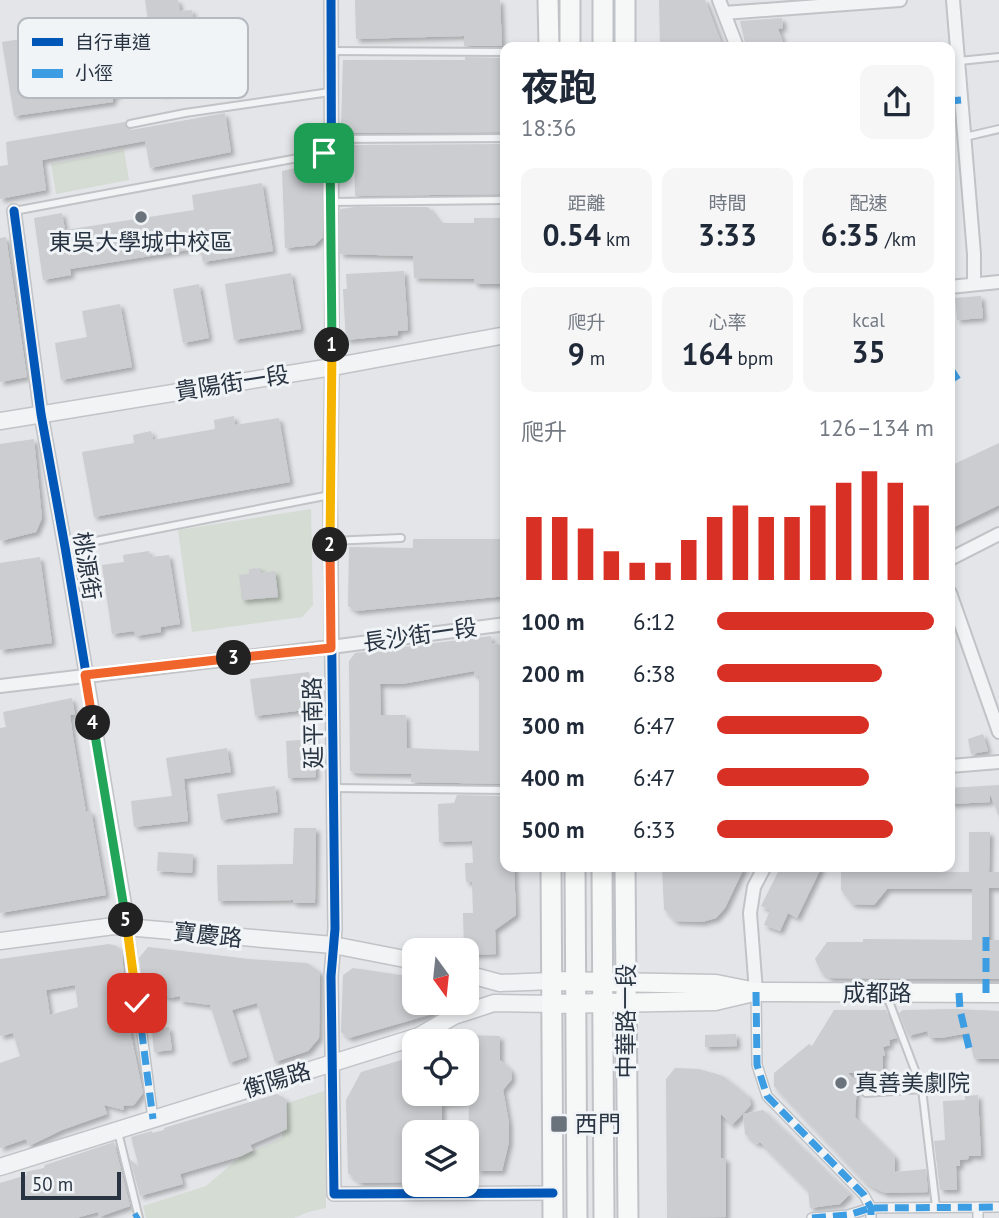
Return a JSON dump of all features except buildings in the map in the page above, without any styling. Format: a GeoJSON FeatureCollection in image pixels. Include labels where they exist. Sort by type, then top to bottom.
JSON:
{"type":"FeatureCollection","features":[{"type":"Feature","properties":{"kind":"main road"},"geometry":{"type":"LineString","coordinates":[[548,0],[549,42]]}},
{"type":"Feature","properties":{"kind":"main road"},"geometry":{"type":"LineString","coordinates":[[569,0],[570,42]]}},
{"type":"Feature","properties":{"kind":"main road"},"geometry":{"type":"LineString","coordinates":[[603,0],[604,42]]}},
{"type":"Feature","properties":{"kind":"main road"},"geometry":{"type":"LineString","coordinates":[[625,0],[625,42]]}},
{"type":"Feature","properties":{"kind":"main road"},"geometry":{"type":"LineString","coordinates":[[551,872],[553,1218]]}},
{"type":"Feature","properties":{"kind":"main road"},"geometry":{"type":"LineString","coordinates":[[575,872],[577,1218]]}},
{"type":"Feature","properties":{"kind":"main road","name":"中華路一段"},"geometry":{"type":"LineString","coordinates":[[602,872],[604,1218]]}},
{"type":"Feature","properties":{"kind":"main road","name":"中華路一段"},"geometry":{"type":"LineString","coordinates":[[625,872],[628,1218]]}},
{"type":"Feature","properties":{"kind":"main road","name":"成都路"},"geometry":{"type":"LineString","coordinates":[[552,981],[716,984],[756,992],[999,993]]}},
{"type":"Feature","properties":{"kind":"main road","name":"成都路"},"geometry":{"type":"LineString","coordinates":[[552,1004],[715,1001],[756,992]]}},
{"type":"Feature","properties":{"kind":"street","name":"延平南路"},"geometry":{"type":"LineString","coordinates":[[331,0],[331,976],[334,1194],[553,1193]]}},
{"type":"Feature","properties":{"kind":"street"},"geometry":{"type":"LineString","coordinates":[[719,0],[735,42]]}},
{"type":"Feature","properties":{"kind":"street"},"geometry":{"type":"LineString","coordinates":[[724,13],[900,0]]}},
{"type":"Feature","properties":{"kind":"street"},"geometry":{"type":"LineString","coordinates":[[953,0],[974,254],[974,283]]}},
{"type":"Feature","properties":{"kind":"street","name":"桃源街"},"geometry":{"type":"LineString","coordinates":[[13,211],[41,414],[128,926],[153,1119]]}},
{"type":"Feature","properties":{"kind":"street"},"geometry":{"type":"LineString","coordinates":[[955,286],[999,282]]}},
{"type":"Feature","properties":{"kind":"street","name":"貴陽街一段"},"geometry":{"type":"LineString","coordinates":[[0,421],[332,367],[500,336]]}},
{"type":"Feature","properties":{"kind":"street"},"geometry":{"type":"LineString","coordinates":[[955,556],[999,534]]}},
{"type":"Feature","properties":{"kind":"street"},"geometry":{"type":"LineString","coordinates":[[955,605],[994,702],[999,732]]}},
{"type":"Feature","properties":{"kind":"street","name":"長沙街一段"},"geometry":{"type":"LineString","coordinates":[[0,686],[331,648],[500,625]]}},
{"type":"Feature","properties":{"kind":"street"},"geometry":{"type":"LineString","coordinates":[[955,766],[999,762]]}},
{"type":"Feature","properties":{"kind":"street"},"geometry":{"type":"LineString","coordinates":[[762,872],[754,887],[750,913],[756,992],[757,1065],[767,1096],[864,1195],[871,1213]]}},
{"type":"Feature","properties":{"kind":"street","name":"寶慶路"},"geometry":{"type":"LineString","coordinates":[[0,941],[128,926],[234,938],[333,945],[402,958]]}},
{"type":"Feature","properties":{"kind":"street"},"geometry":{"type":"LineString","coordinates":[[480,978],[500,983],[552,981]]}},
{"type":"Feature","properties":{"kind":"street","name":"衡陽路"},"geometry":{"type":"LineString","coordinates":[[0,1167],[419,1036],[454,1016],[494,1003],[552,1004]]}},
{"type":"Feature","properties":{"kind":"street"},"geometry":{"type":"LineString","coordinates":[[812,1218],[936,1207],[999,1207]]}},
{"type":"Feature","properties":{"kind":"street"},"geometry":{"type":"LineString","coordinates":[[978,1207],[978,1218]]}},
{"type":"Feature","properties":{"kind":"lane"},"geometry":{"type":"LineString","coordinates":[[330,51],[500,52]]}},
{"type":"Feature","properties":{"kind":"lane"},"geometry":{"type":"LineString","coordinates":[[958,61],[999,57]]}},
{"type":"Feature","properties":{"kind":"lane"},"geometry":{"type":"LineString","coordinates":[[130,124],[330,92]]}},
{"type":"Feature","properties":{"kind":"lane"},"geometry":{"type":"LineString","coordinates":[[965,137],[999,129]]}},
{"type":"Feature","properties":{"kind":"lane"},"geometry":{"type":"LineString","coordinates":[[13,211],[330,145],[500,138]]}},
{"type":"Feature","properties":{"kind":"lane"},"geometry":{"type":"LineString","coordinates":[[330,202],[500,200]]}},
{"type":"Feature","properties":{"kind":"lane"},"geometry":{"type":"LineString","coordinates":[[65,547],[330,495]]}},
{"type":"Feature","properties":{"kind":"lane"},"geometry":{"type":"LineString","coordinates":[[330,541],[401,538]]}},
{"type":"Feature","properties":{"kind":"lane"},"geometry":{"type":"LineString","coordinates":[[333,788],[500,790]]}},
{"type":"Feature","properties":{"kind":"lane"},"geometry":{"type":"LineString","coordinates":[[887,994],[922,1089],[936,1207]]}},
{"type":"Feature","properties":{"kind":"lane"},"geometry":{"type":"LineString","coordinates":[[866,1093],[922,1089]]}},
{"type":"Feature","properties":{"kind":"lane"},"geometry":{"type":"LineString","coordinates":[[118,1130],[139,1218]]}},
{"type":"Feature","properties":{"kind":"shaded area"},"geometry":{"type":"Polygon","coordinates":[[[124,150],[129,180],[56,194],[51,164],[124,150]]]}},
{"type":"Feature","properties":{"kind":"shaded area"},"geometry":{"type":"Polygon","coordinates":[[[311,509],[313,605],[302,617],[192,632],[178,530],[311,509]]]}},
{"type":"Feature","properties":{"kind":"shaded area"},"geometry":{"type":"Polygon","coordinates":[[[327,1090],[329,1194],[326,1208],[294,1218],[146,1218],[143,1206],[206,1186],[240,1157],[282,1138],[282,1108],[279,1106],[327,1090]]]}},
{"type":"Feature","properties":{"kind":"marked path"},"geometry":{"type":"LineString","coordinates":[[955,101],[961,100]]}},
{"type":"Feature","properties":{"kind":"marked path"},"geometry":{"type":"LineString","coordinates":[[955,376],[958,380]]}},
{"type":"Feature","properties":{"kind":"marked path"},"geometry":{"type":"LineString","coordinates":[[128,926],[153,1119]]}},
{"type":"Feature","properties":{"kind":"marked path"},"geometry":{"type":"LineString","coordinates":[[986,933],[986,993]]}},
{"type":"Feature","properties":{"kind":"marked path"},"geometry":{"type":"LineString","coordinates":[[756,992],[757,1065],[767,1096],[864,1195],[871,1208],[871,1218]]}},
{"type":"Feature","properties":{"kind":"marked path"},"geometry":{"type":"LineString","coordinates":[[959,993],[969,1048]]}},
{"type":"Feature","properties":{"kind":"marked path"},"geometry":{"type":"LineString","coordinates":[[812,1218],[848,1215],[871,1208],[999,1207]]}},
{"type":"Feature","properties":{"kind":"marked path"},"geometry":{"type":"LineString","coordinates":[[134,1218],[139,1215]]}},
{"type":"Feature","properties":{"kind":"cycle path"},"geometry":{"type":"LineString","coordinates":[[331,0],[330,495],[335,929],[331,976],[334,1194],[553,1193]]}},
{"type":"Feature","properties":{"kind":"cycle path"},"geometry":{"type":"LineString","coordinates":[[14,211],[41,414],[128,926]]}},
{"type":"Feature","properties":{"kind":"place","name":"東吳大學城中校區"},"geometry":{"type":"Point","coordinates":[141,217]}},
{"type":"Feature","properties":{"kind":"place","name":"真善美劇院"},"geometry":{"type":"Point","coordinates":[841,1083]}},
{"type":"Feature","properties":{"kind":"place","name":"西門"},"geometry":{"type":"Point","coordinates":[559,1124]}},
{"type":"Feature","properties":{"kind":"route"},"geometry":{"type":"LineString","coordinates":[[137,1003],[128,926],[85,675],[331,648],[330,152],[324,153]]}}]}
